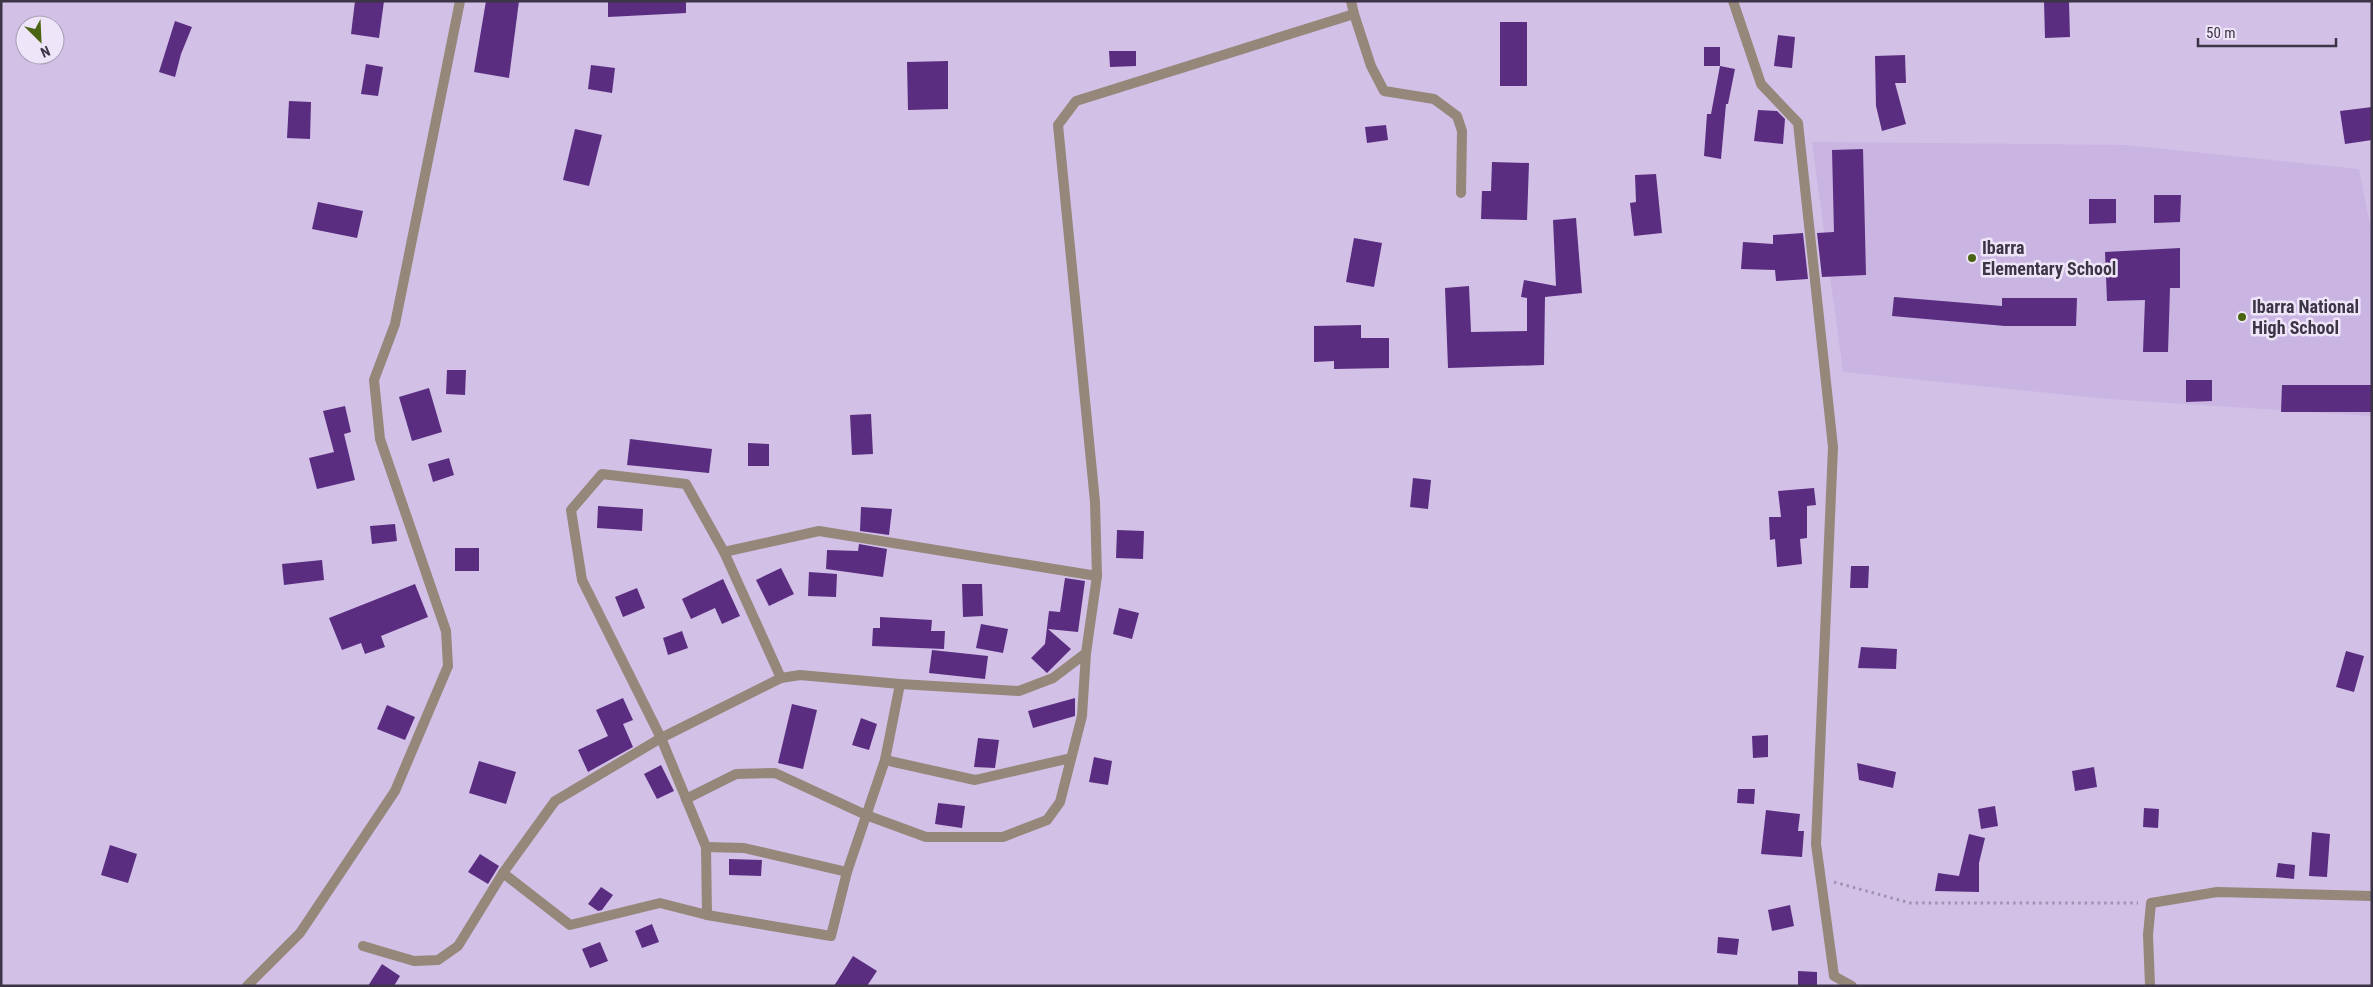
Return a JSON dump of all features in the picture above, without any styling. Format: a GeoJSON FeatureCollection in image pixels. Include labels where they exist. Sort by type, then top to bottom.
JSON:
{"type":"FeatureCollection","features":[{"type":"Feature","properties":{"kind":"street"},"geometry":{"type":"LineString","coordinates":[[247,986],[300,933],[395,791],[448,666],[446,631],[380,440],[374,380],[396,324],[460,1]]}},
{"type":"Feature","properties":{"kind":"street"},"geometry":{"type":"LineString","coordinates":[[1351,1],[1371,66],[1384,91],[1434,100],[1457,116],[1462,130],[1461,193]]}},
{"type":"Feature","properties":{"kind":"street"},"geometry":{"type":"LineString","coordinates":[[1733,1],[1761,84],[1798,123],[1833,447],[1816,844],[1834,976],[1852,986]]}},
{"type":"Feature","properties":{"kind":"street"},"geometry":{"type":"LineString","coordinates":[[686,799],[736,774],[775,773],[866,815],[926,837],[1003,837],[1047,820],[1060,802],[1082,716],[1086,653],[1097,576],[1095,502],[1058,125],[1076,101],[1354,14]]}},
{"type":"Feature","properties":{"kind":"street"},"geometry":{"type":"LineString","coordinates":[[707,915],[706,847],[661,738],[582,580],[571,510],[602,474],[686,484],[724,552],[781,678]]}},
{"type":"Feature","properties":{"kind":"street"},"geometry":{"type":"LineString","coordinates":[[724,552],[819,532],[1097,576]]}},
{"type":"Feature","properties":{"kind":"street"},"geometry":{"type":"LineString","coordinates":[[363,946],[414,961],[438,960],[458,946],[503,873],[555,801],[661,738],[781,678],[800,674],[900,684],[1019,691],[1053,678],[1086,653]]}},
{"type":"Feature","properties":{"kind":"street"},"geometry":{"type":"LineString","coordinates":[[503,873],[570,925],[660,903],[707,915],[831,936],[847,872],[885,760],[900,684]]}},
{"type":"Feature","properties":{"kind":"street"},"geometry":{"type":"LineString","coordinates":[[885,760],[975,780],[1072,758]]}},
{"type":"Feature","properties":{"kind":"street"},"geometry":{"type":"LineString","coordinates":[[706,847],[744,848],[847,872]]}},
{"type":"Feature","properties":{"kind":"street"},"geometry":{"type":"LineString","coordinates":[[2150,986],[2148,935],[2151,903],[2217,892],[2372,896]]}},
{"type":"Feature","properties":{"kind":"path"},"geometry":{"type":"LineString","coordinates":[[1821,878],[1910,903],[2018,905],[2151,903]]}},
{"type":"Feature","properties":{"kind":"shaded area"},"geometry":{"type":"Polygon","coordinates":[[[1812,142],[2126,145],[2359,169],[2372,235],[2372,416],[2107,399],[1843,372],[1812,142]]]}},
{"type":"Feature","properties":{"kind":"building"},"geometry":{"type":"Polygon","coordinates":[[[355,1],[384,1],[379,38],[351,34],[355,1]]]}},
{"type":"Feature","properties":{"kind":"building"},"geometry":{"type":"Polygon","coordinates":[[[486,1],[519,1],[509,78],[474,72],[486,1]]]}},
{"type":"Feature","properties":{"kind":"building"},"geometry":{"type":"Polygon","coordinates":[[[608,1],[686,1],[686,13],[608,17],[608,1]]]}},
{"type":"Feature","properties":{"kind":"building"},"geometry":{"type":"Polygon","coordinates":[[[2044,1],[2069,1],[2070,37],[2045,38],[2044,1]]]}},
{"type":"Feature","properties":{"kind":"building"},"geometry":{"type":"Polygon","coordinates":[[[175,21],[192,27],[181,54],[175,77],[159,72],[175,21]]]}},
{"type":"Feature","properties":{"kind":"building"},"geometry":{"type":"Polygon","coordinates":[[[1500,22],[1527,22],[1527,86],[1500,86],[1500,22]]]}},
{"type":"Feature","properties":{"kind":"building"},"geometry":{"type":"Polygon","coordinates":[[[1778,35],[1795,37],[1792,68],[1774,66],[1778,35]]]}},
{"type":"Feature","properties":{"kind":"building"},"geometry":{"type":"Polygon","coordinates":[[[1704,47],[1720,47],[1720,66],[1704,66],[1704,47]]]}},
{"type":"Feature","properties":{"kind":"building"},"geometry":{"type":"Polygon","coordinates":[[[1109,51],[1136,51],[1136,66],[1110,67],[1109,51]]]}},
{"type":"Feature","properties":{"kind":"building"},"geometry":{"type":"Polygon","coordinates":[[[1905,55],[1906,83],[1895,83],[1906,124],[1882,131],[1876,106],[1875,56],[1905,55]]]}},
{"type":"Feature","properties":{"kind":"building"},"geometry":{"type":"Polygon","coordinates":[[[948,61],[948,109],[908,110],[907,62],[948,61]]]}},
{"type":"Feature","properties":{"kind":"building"},"geometry":{"type":"Polygon","coordinates":[[[366,64],[383,67],[378,96],[361,94],[366,64]]]}},
{"type":"Feature","properties":{"kind":"building"},"geometry":{"type":"Polygon","coordinates":[[[591,65],[615,68],[612,93],[588,89],[591,65]]]}},
{"type":"Feature","properties":{"kind":"building"},"geometry":{"type":"Polygon","coordinates":[[[1720,66],[1735,69],[1728,104],[1726,104],[1721,159],[1704,156],[1707,114],[1711,114],[1720,66]]]}},
{"type":"Feature","properties":{"kind":"building"},"geometry":{"type":"Polygon","coordinates":[[[289,101],[311,102],[310,139],[287,138],[289,101]]]}},
{"type":"Feature","properties":{"kind":"building"},"geometry":{"type":"Polygon","coordinates":[[[2372,107],[2372,140],[2345,144],[2340,111],[2372,107]]]}},
{"type":"Feature","properties":{"kind":"building"},"geometry":{"type":"Polygon","coordinates":[[[1758,110],[1777,111],[1785,119],[1783,144],[1754,141],[1758,110]]]}},
{"type":"Feature","properties":{"kind":"building"},"geometry":{"type":"Polygon","coordinates":[[[1386,125],[1388,140],[1367,143],[1365,127],[1386,125]]]}},
{"type":"Feature","properties":{"kind":"building"},"geometry":{"type":"Polygon","coordinates":[[[575,129],[602,135],[589,186],[563,180],[575,129]]]}},
{"type":"Feature","properties":{"kind":"building"},"geometry":{"type":"Polygon","coordinates":[[[1863,149],[1866,275],[1822,277],[1817,233],[1834,232],[1832,150],[1863,149]]]}},
{"type":"Feature","properties":{"kind":"building"},"geometry":{"type":"Polygon","coordinates":[[[1492,162],[1529,163],[1527,220],[1481,219],[1482,191],[1491,191],[1492,162]]]}},
{"type":"Feature","properties":{"kind":"building"},"geometry":{"type":"Polygon","coordinates":[[[1656,174],[1662,233],[1634,236],[1630,203],[1636,202],[1635,175],[1656,174]]]}},
{"type":"Feature","properties":{"kind":"building"},"geometry":{"type":"Polygon","coordinates":[[[2154,195],[2181,195],[2180,222],[2154,223],[2154,195]]]}},
{"type":"Feature","properties":{"kind":"building"},"geometry":{"type":"Polygon","coordinates":[[[2089,199],[2116,199],[2116,223],[2089,224],[2089,199]]]}},
{"type":"Feature","properties":{"kind":"building"},"geometry":{"type":"Polygon","coordinates":[[[318,202],[363,211],[357,238],[312,229],[318,202]]]}},
{"type":"Feature","properties":{"kind":"building"},"geometry":{"type":"Polygon","coordinates":[[[1576,218],[1582,293],[1545,297],[1544,365],[1448,368],[1445,288],[1469,286],[1471,332],[1527,331],[1527,298],[1521,297],[1524,280],[1556,286],[1553,220],[1576,218]]]}},
{"type":"Feature","properties":{"kind":"building"},"geometry":{"type":"Polygon","coordinates":[[[1803,233],[1808,279],[1776,281],[1775,270],[1741,269],[1743,242],[1773,244],[1773,235],[1803,233]]]}},
{"type":"Feature","properties":{"kind":"building"},"geometry":{"type":"Polygon","coordinates":[[[1354,238],[1382,243],[1374,287],[1346,282],[1354,238]]]}},
{"type":"Feature","properties":{"kind":"building"},"geometry":{"type":"Polygon","coordinates":[[[2180,248],[2180,288],[2170,288],[2168,352],[2143,352],[2145,300],[2107,301],[2105,252],[2180,248]]]}},
{"type":"Feature","properties":{"kind":"building"},"geometry":{"type":"Polygon","coordinates":[[[1894,297],[2002,306],[2002,298],[2077,298],[2076,326],[2005,326],[1892,316],[1894,297]]]}},
{"type":"Feature","properties":{"kind":"building"},"geometry":{"type":"Polygon","coordinates":[[[1361,325],[1361,338],[1389,338],[1389,368],[1334,369],[1334,361],[1314,362],[1314,326],[1361,325]]]}},
{"type":"Feature","properties":{"kind":"building"},"geometry":{"type":"Polygon","coordinates":[[[447,370],[466,370],[465,395],[446,394],[447,370]]]}},
{"type":"Feature","properties":{"kind":"building"},"geometry":{"type":"Polygon","coordinates":[[[2186,380],[2212,380],[2212,401],[2186,402],[2186,380]]]}},
{"type":"Feature","properties":{"kind":"building"},"geometry":{"type":"Polygon","coordinates":[[[2282,385],[2372,385],[2372,412],[2281,412],[2282,385]]]}},
{"type":"Feature","properties":{"kind":"building"},"geometry":{"type":"Polygon","coordinates":[[[429,388],[442,432],[412,441],[399,397],[429,388]]]}},
{"type":"Feature","properties":{"kind":"building"},"geometry":{"type":"Polygon","coordinates":[[[345,406],[351,432],[344,434],[355,480],[317,489],[309,458],[334,452],[323,411],[345,406]]]}},
{"type":"Feature","properties":{"kind":"building"},"geometry":{"type":"Polygon","coordinates":[[[871,414],[873,454],[852,455],[850,415],[871,414]]]}},
{"type":"Feature","properties":{"kind":"building"},"geometry":{"type":"Polygon","coordinates":[[[630,439],[712,449],[709,473],[627,465],[630,439]]]}},
{"type":"Feature","properties":{"kind":"building"},"geometry":{"type":"Polygon","coordinates":[[[748,443],[769,444],[769,466],[748,466],[748,443]]]}},
{"type":"Feature","properties":{"kind":"building"},"geometry":{"type":"Polygon","coordinates":[[[449,458],[454,475],[433,482],[428,464],[449,458]]]}},
{"type":"Feature","properties":{"kind":"building"},"geometry":{"type":"Polygon","coordinates":[[[1413,478],[1431,480],[1428,509],[1410,507],[1413,478]]]}},
{"type":"Feature","properties":{"kind":"building"},"geometry":{"type":"Polygon","coordinates":[[[1814,488],[1816,505],[1807,506],[1807,538],[1800,539],[1802,564],[1777,567],[1775,539],[1770,540],[1769,517],[1781,517],[1778,491],[1814,488]]]}},
{"type":"Feature","properties":{"kind":"building"},"geometry":{"type":"Polygon","coordinates":[[[598,506],[643,509],[642,531],[597,528],[598,506]]]}},
{"type":"Feature","properties":{"kind":"building"},"geometry":{"type":"Polygon","coordinates":[[[861,507],[892,509],[889,535],[860,531],[861,507]]]}},
{"type":"Feature","properties":{"kind":"building"},"geometry":{"type":"Polygon","coordinates":[[[395,524],[397,541],[372,544],[370,526],[395,524]]]}},
{"type":"Feature","properties":{"kind":"building"},"geometry":{"type":"Polygon","coordinates":[[[1117,530],[1144,531],[1143,559],[1116,558],[1117,530]]]}},
{"type":"Feature","properties":{"kind":"building"},"geometry":{"type":"Polygon","coordinates":[[[859,544],[887,549],[883,577],[826,569],[827,550],[858,551],[859,544]]]}},
{"type":"Feature","properties":{"kind":"building"},"geometry":{"type":"Polygon","coordinates":[[[455,548],[479,548],[479,571],[455,571],[455,548]]]}},
{"type":"Feature","properties":{"kind":"building"},"geometry":{"type":"Polygon","coordinates":[[[322,560],[324,580],[284,585],[282,564],[322,560]]]}},
{"type":"Feature","properties":{"kind":"building"},"geometry":{"type":"Polygon","coordinates":[[[1851,566],[1869,566],[1868,588],[1850,588],[1851,566]]]}},
{"type":"Feature","properties":{"kind":"building"},"geometry":{"type":"Polygon","coordinates":[[[781,568],[794,594],[769,606],[756,580],[781,568]]]}},
{"type":"Feature","properties":{"kind":"building"},"geometry":{"type":"Polygon","coordinates":[[[809,572],[837,574],[836,597],[808,596],[809,572]]]}},
{"type":"Feature","properties":{"kind":"building"},"geometry":{"type":"Polygon","coordinates":[[[1065,578],[1085,581],[1078,632],[1048,629],[1071,649],[1047,673],[1031,658],[1045,644],[1049,611],[1060,612],[1065,578]]]}},
{"type":"Feature","properties":{"kind":"building"},"geometry":{"type":"Polygon","coordinates":[[[723,579],[740,616],[722,624],[715,608],[691,619],[682,599],[723,579]]]}},
{"type":"Feature","properties":{"kind":"building"},"geometry":{"type":"Polygon","coordinates":[[[415,584],[428,617],[381,636],[385,647],[365,654],[361,643],[342,650],[329,618],[415,584]]]}},
{"type":"Feature","properties":{"kind":"building"},"geometry":{"type":"Polygon","coordinates":[[[962,584],[982,584],[983,616],[963,617],[962,584]]]}},
{"type":"Feature","properties":{"kind":"building"},"geometry":{"type":"Polygon","coordinates":[[[637,588],[645,608],[623,617],[615,597],[637,588]]]}},
{"type":"Feature","properties":{"kind":"building"},"geometry":{"type":"Polygon","coordinates":[[[1119,608],[1139,613],[1132,639],[1113,634],[1119,608]]]}},
{"type":"Feature","properties":{"kind":"building"},"geometry":{"type":"Polygon","coordinates":[[[880,617],[932,620],[931,631],[945,631],[944,649],[872,646],[873,628],[880,628],[880,617]]]}},
{"type":"Feature","properties":{"kind":"building"},"geometry":{"type":"Polygon","coordinates":[[[981,624],[1008,629],[1003,653],[976,648],[981,624]]]}},
{"type":"Feature","properties":{"kind":"building"},"geometry":{"type":"Polygon","coordinates":[[[682,631],[688,648],[668,655],[663,638],[682,631]]]}},
{"type":"Feature","properties":{"kind":"building"},"geometry":{"type":"Polygon","coordinates":[[[1861,647],[1897,649],[1896,669],[1858,668],[1861,647]]]}},
{"type":"Feature","properties":{"kind":"building"},"geometry":{"type":"Polygon","coordinates":[[[932,650],[988,656],[985,679],[929,673],[932,650]]]}},
{"type":"Feature","properties":{"kind":"building"},"geometry":{"type":"Polygon","coordinates":[[[2346,651],[2364,656],[2354,692],[2336,687],[2346,651]]]}},
{"type":"Feature","properties":{"kind":"building"},"geometry":{"type":"Polygon","coordinates":[[[623,698],[633,720],[623,724],[633,747],[588,772],[578,750],[608,736],[596,710],[623,698]]]}},
{"type":"Feature","properties":{"kind":"building"},"geometry":{"type":"Polygon","coordinates":[[[1075,698],[1075,716],[1033,728],[1028,711],[1075,698]]]}},
{"type":"Feature","properties":{"kind":"building"},"geometry":{"type":"Polygon","coordinates":[[[792,704],[817,710],[803,769],[778,763],[792,704]]]}},
{"type":"Feature","properties":{"kind":"building"},"geometry":{"type":"Polygon","coordinates":[[[387,705],[415,717],[405,740],[377,729],[387,705]]]}},
{"type":"Feature","properties":{"kind":"building"},"geometry":{"type":"Polygon","coordinates":[[[861,718],[877,724],[869,750],[852,745],[861,718]]]}},
{"type":"Feature","properties":{"kind":"building"},"geometry":{"type":"Polygon","coordinates":[[[1768,735],[1768,757],[1753,758],[1752,736],[1768,735]]]}},
{"type":"Feature","properties":{"kind":"building"},"geometry":{"type":"Polygon","coordinates":[[[978,738],[999,740],[995,768],[974,767],[978,738]]]}},
{"type":"Feature","properties":{"kind":"building"},"geometry":{"type":"Polygon","coordinates":[[[1094,757],[1112,761],[1108,785],[1089,782],[1094,757]]]}},
{"type":"Feature","properties":{"kind":"building"},"geometry":{"type":"Polygon","coordinates":[[[479,761],[516,772],[506,804],[469,793],[479,761]]]}},
{"type":"Feature","properties":{"kind":"building"},"geometry":{"type":"Polygon","coordinates":[[[1857,763],[1896,772],[1893,788],[1859,780],[1857,763]]]}},
{"type":"Feature","properties":{"kind":"building"},"geometry":{"type":"Polygon","coordinates":[[[661,765],[674,791],[657,799],[644,774],[661,765]]]}},
{"type":"Feature","properties":{"kind":"building"},"geometry":{"type":"Polygon","coordinates":[[[2094,767],[2097,787],[2075,791],[2072,771],[2094,767]]]}},
{"type":"Feature","properties":{"kind":"building"},"geometry":{"type":"Polygon","coordinates":[[[1738,789],[1755,789],[1754,804],[1737,803],[1738,789]]]}},
{"type":"Feature","properties":{"kind":"building"},"geometry":{"type":"Polygon","coordinates":[[[938,803],[965,806],[962,828],[935,824],[938,803]]]}},
{"type":"Feature","properties":{"kind":"building"},"geometry":{"type":"Polygon","coordinates":[[[1995,806],[1998,826],[1981,829],[1978,809],[1995,806]]]}},
{"type":"Feature","properties":{"kind":"building"},"geometry":{"type":"Polygon","coordinates":[[[2144,808],[2159,809],[2158,828],[2143,827],[2144,808]]]}},
{"type":"Feature","properties":{"kind":"building"},"geometry":{"type":"Polygon","coordinates":[[[1766,810],[1800,814],[1798,831],[1804,831],[1802,857],[1761,854],[1766,810]]]}},
{"type":"Feature","properties":{"kind":"building"},"geometry":{"type":"Polygon","coordinates":[[[2312,832],[2330,834],[2327,877],[2309,876],[2312,832]]]}},
{"type":"Feature","properties":{"kind":"building"},"geometry":{"type":"Polygon","coordinates":[[[1969,834],[1985,838],[1979,863],[1979,892],[1935,891],[1938,873],[1959,876],[1969,834]]]}},
{"type":"Feature","properties":{"kind":"building"},"geometry":{"type":"Polygon","coordinates":[[[110,845],[137,854],[128,883],[101,875],[110,845]]]}},
{"type":"Feature","properties":{"kind":"building"},"geometry":{"type":"Polygon","coordinates":[[[480,854],[499,866],[488,884],[468,872],[480,854]]]}},
{"type":"Feature","properties":{"kind":"building"},"geometry":{"type":"Polygon","coordinates":[[[729,859],[762,860],[761,876],[729,875],[729,859]]]}},
{"type":"Feature","properties":{"kind":"building"},"geometry":{"type":"Polygon","coordinates":[[[2278,863],[2295,865],[2294,879],[2276,877],[2278,863]]]}},
{"type":"Feature","properties":{"kind":"building"},"geometry":{"type":"Polygon","coordinates":[[[601,887],[613,895],[602,910],[598,911],[588,904],[601,887]]]}},
{"type":"Feature","properties":{"kind":"building"},"geometry":{"type":"Polygon","coordinates":[[[1790,905],[1794,926],[1772,931],[1768,910],[1790,905]]]}},
{"type":"Feature","properties":{"kind":"building"},"geometry":{"type":"Polygon","coordinates":[[[652,924],[659,942],[642,948],[635,931],[652,924]]]}},
{"type":"Feature","properties":{"kind":"building"},"geometry":{"type":"Polygon","coordinates":[[[1718,937],[1739,939],[1737,955],[1717,953],[1718,937]]]}},
{"type":"Feature","properties":{"kind":"building"},"geometry":{"type":"Polygon","coordinates":[[[600,942],[608,961],[590,968],[582,949],[600,942]]]}},
{"type":"Feature","properties":{"kind":"building"},"geometry":{"type":"Polygon","coordinates":[[[853,956],[877,971],[867,986],[834,986],[853,956]]]}},
{"type":"Feature","properties":{"kind":"building"},"geometry":{"type":"Polygon","coordinates":[[[382,964],[400,976],[394,986],[368,986],[382,964]]]}},
{"type":"Feature","properties":{"kind":"building"},"geometry":{"type":"Polygon","coordinates":[[[1798,971],[1817,972],[1817,986],[1798,986],[1798,971]]]}},
{"type":"Feature","properties":{"kind":"place","name":"Ibarra Elementary School"},"geometry":{"type":"Point","coordinates":[1972,258]}},
{"type":"Feature","properties":{"kind":"place","name":"Ibarra National High School"},"geometry":{"type":"Point","coordinates":[2242,317]}}]}
